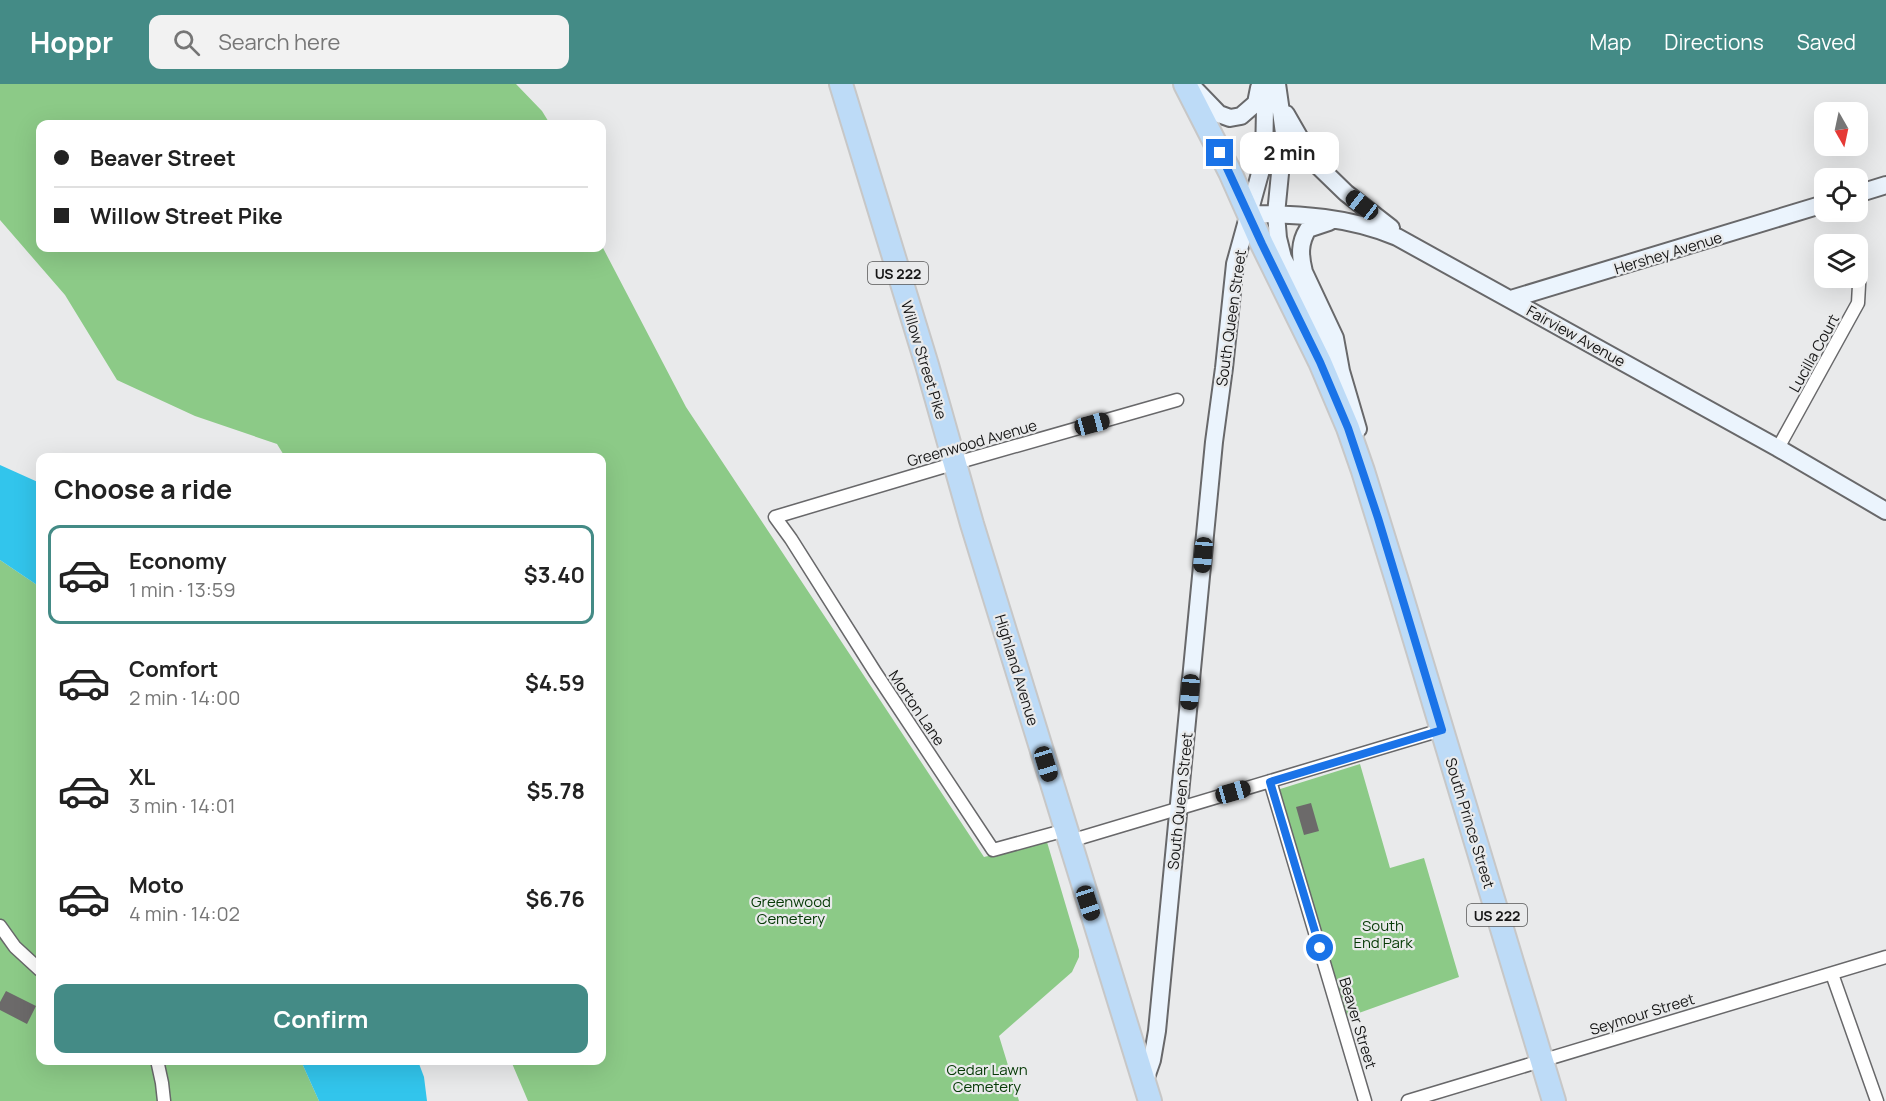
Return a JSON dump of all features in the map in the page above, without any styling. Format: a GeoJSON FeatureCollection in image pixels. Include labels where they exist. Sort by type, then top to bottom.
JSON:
{"type":"FeatureCollection","features":[{"type":"Feature","properties":{"kind":"highway","name":"Willow Street Pike"},"geometry":{"type":"LineString","coordinates":[[841,84],[956,463]]}},
{"type":"Feature","properties":{"kind":"highway","name":"US 222"},"geometry":{"type":"LineString","coordinates":[[1185,84],[1230,172],[1248,214]]}},
{"type":"Feature","properties":{"kind":"highway","name":"South Prince Street"},"geometry":{"type":"LineString","coordinates":[[1248,214],[1320,362],[1348,428],[1363,471],[1554,1101]]}},
{"type":"Feature","properties":{"kind":"highway","name":"Highland Avenue"},"geometry":{"type":"LineString","coordinates":[[956,463],[972,524],[1147,1092]]}},
{"type":"Feature","properties":{"kind":"main road"},"geometry":{"type":"LineString","coordinates":[[1190,84],[1219,114],[1230,118],[1241,116],[1256,103],[1260,84]]}},
{"type":"Feature","properties":{"kind":"main road","name":"South Queen Street"},"geometry":{"type":"LineString","coordinates":[[1147,1092],[1157,1031],[1214,442],[1235,264],[1264,159],[1264,109],[1260,84]]}},
{"type":"Feature","properties":{"kind":"main road"},"geometry":{"type":"LineString","coordinates":[[1278,84],[1284,133],[1276,214],[1278,238],[1283,258],[1341,371]]}},
{"type":"Feature","properties":{"kind":"main road"},"geometry":{"type":"LineString","coordinates":[[1281,103],[1312,161],[1346,192],[1410,243]]}},
{"type":"Feature","properties":{"kind":"main road"},"geometry":{"type":"LineString","coordinates":[[1868,191],[1886,185]]}},
{"type":"Feature","properties":{"kind":"main road","name":"Hershey Avenue"},"geometry":{"type":"LineString","coordinates":[[1511,299],[1814,207]]}},
{"type":"Feature","properties":{"kind":"main road","name":"Fairview Avenue"},"geometry":{"type":"LineString","coordinates":[[1248,214],[1276,214],[1339,220],[1373,227],[1410,243],[1778,448],[1886,511]]}},
{"type":"Feature","properties":{"kind":"main road"},"geometry":{"type":"LineString","coordinates":[[1339,220],[1308,228],[1302,238],[1300,249],[1304,272],[1335,338],[1341,371],[1358,430],[1363,471]]}},
{"type":"Feature","properties":{"kind":"street","name":"Lucilla Court"},"geometry":{"type":"LineString","coordinates":[[1778,448],[1858,303],[1859,288]]}},
{"type":"Feature","properties":{"kind":"street","name":"Greenwood Avenue"},"geometry":{"type":"LineString","coordinates":[[776,518],[956,463],[1177,400]]}},
{"type":"Feature","properties":{"kind":"street","name":"Morton Lane"},"geometry":{"type":"LineString","coordinates":[[776,518],[993,850],[1068,835]]}},
{"type":"Feature","properties":{"kind":"street"},"geometry":{"type":"LineString","coordinates":[[1068,835],[1179,809],[1442,730]]}},
{"type":"Feature","properties":{"kind":"street","name":"Beaver Street"},"geometry":{"type":"LineString","coordinates":[[1270,782],[1365,1101]]}},
{"type":"Feature","properties":{"kind":"street"},"geometry":{"type":"LineString","coordinates":[[0,926],[15,947],[36,966]]}},
{"type":"Feature","properties":{"kind":"street","name":"Seymour Street"},"geometry":{"type":"LineString","coordinates":[[1408,1101],[1886,957]]}},
{"type":"Feature","properties":{"kind":"street"},"geometry":{"type":"LineString","coordinates":[[1832,974],[1877,1101]]}},
{"type":"Feature","properties":{"kind":"street"},"geometry":{"type":"LineString","coordinates":[[158,1065],[164,1101]]}},
{"type":"Feature","properties":{"kind":"green space","name":"Greenwood Cemetery"},"geometry":{"type":"Polygon","coordinates":[[[0,84],[516,84],[548,120],[36,120],[36,252],[605,252],[686,407],[984,857],[1047,842],[1079,950],[1079,957],[1072,972],[999,1036],[1019,1101],[528,1101],[513,1065],[606,1065],[606,453],[283,453],[277,444],[195,416],[117,380],[65,295],[0,220],[0,84]]]}},
{"type":"Feature","properties":{"kind":"green space"},"geometry":{"type":"Polygon","coordinates":[[[0,560],[36,584],[36,1065],[303,1065],[319,1101],[0,1101],[0,560]]]}},
{"type":"Feature","properties":{"kind":"green space","name":"South End Park"},"geometry":{"type":"Polygon","coordinates":[[[1360,764],[1390,868],[1424,858],[1459,977],[1345,1018],[1277,790],[1360,764]]]}},
{"type":"Feature","properties":{"kind":"water"},"geometry":{"type":"Polygon","coordinates":[[[0,465],[36,481],[36,584],[0,560],[0,465]]]}},
{"type":"Feature","properties":{"kind":"water"},"geometry":{"type":"Polygon","coordinates":[[[303,1065],[420,1065],[424,1077],[427,1101],[319,1101],[303,1065]]]}},
{"type":"Feature","properties":{"kind":"building"},"geometry":{"type":"Polygon","coordinates":[[[1311,803],[1319,831],[1304,835],[1296,807],[1311,803]]]}},
{"type":"Feature","properties":{"kind":"building"},"geometry":{"type":"Polygon","coordinates":[[[6,991],[36,1006],[27,1024],[0,1010],[0,1002],[6,991]]]}},
{"type":"Feature","properties":{"kind":"route"},"geometry":{"type":"LineString","coordinates":[[1220,153],[1320,362],[1348,428],[1378,518],[1442,730],[1270,782],[1320,948]]}},
{"type":"Feature","properties":{"kind":"park label","name":"Cedar Lawn Cemetery"},"geometry":{"type":"Point","coordinates":[987,1078]}}]}
